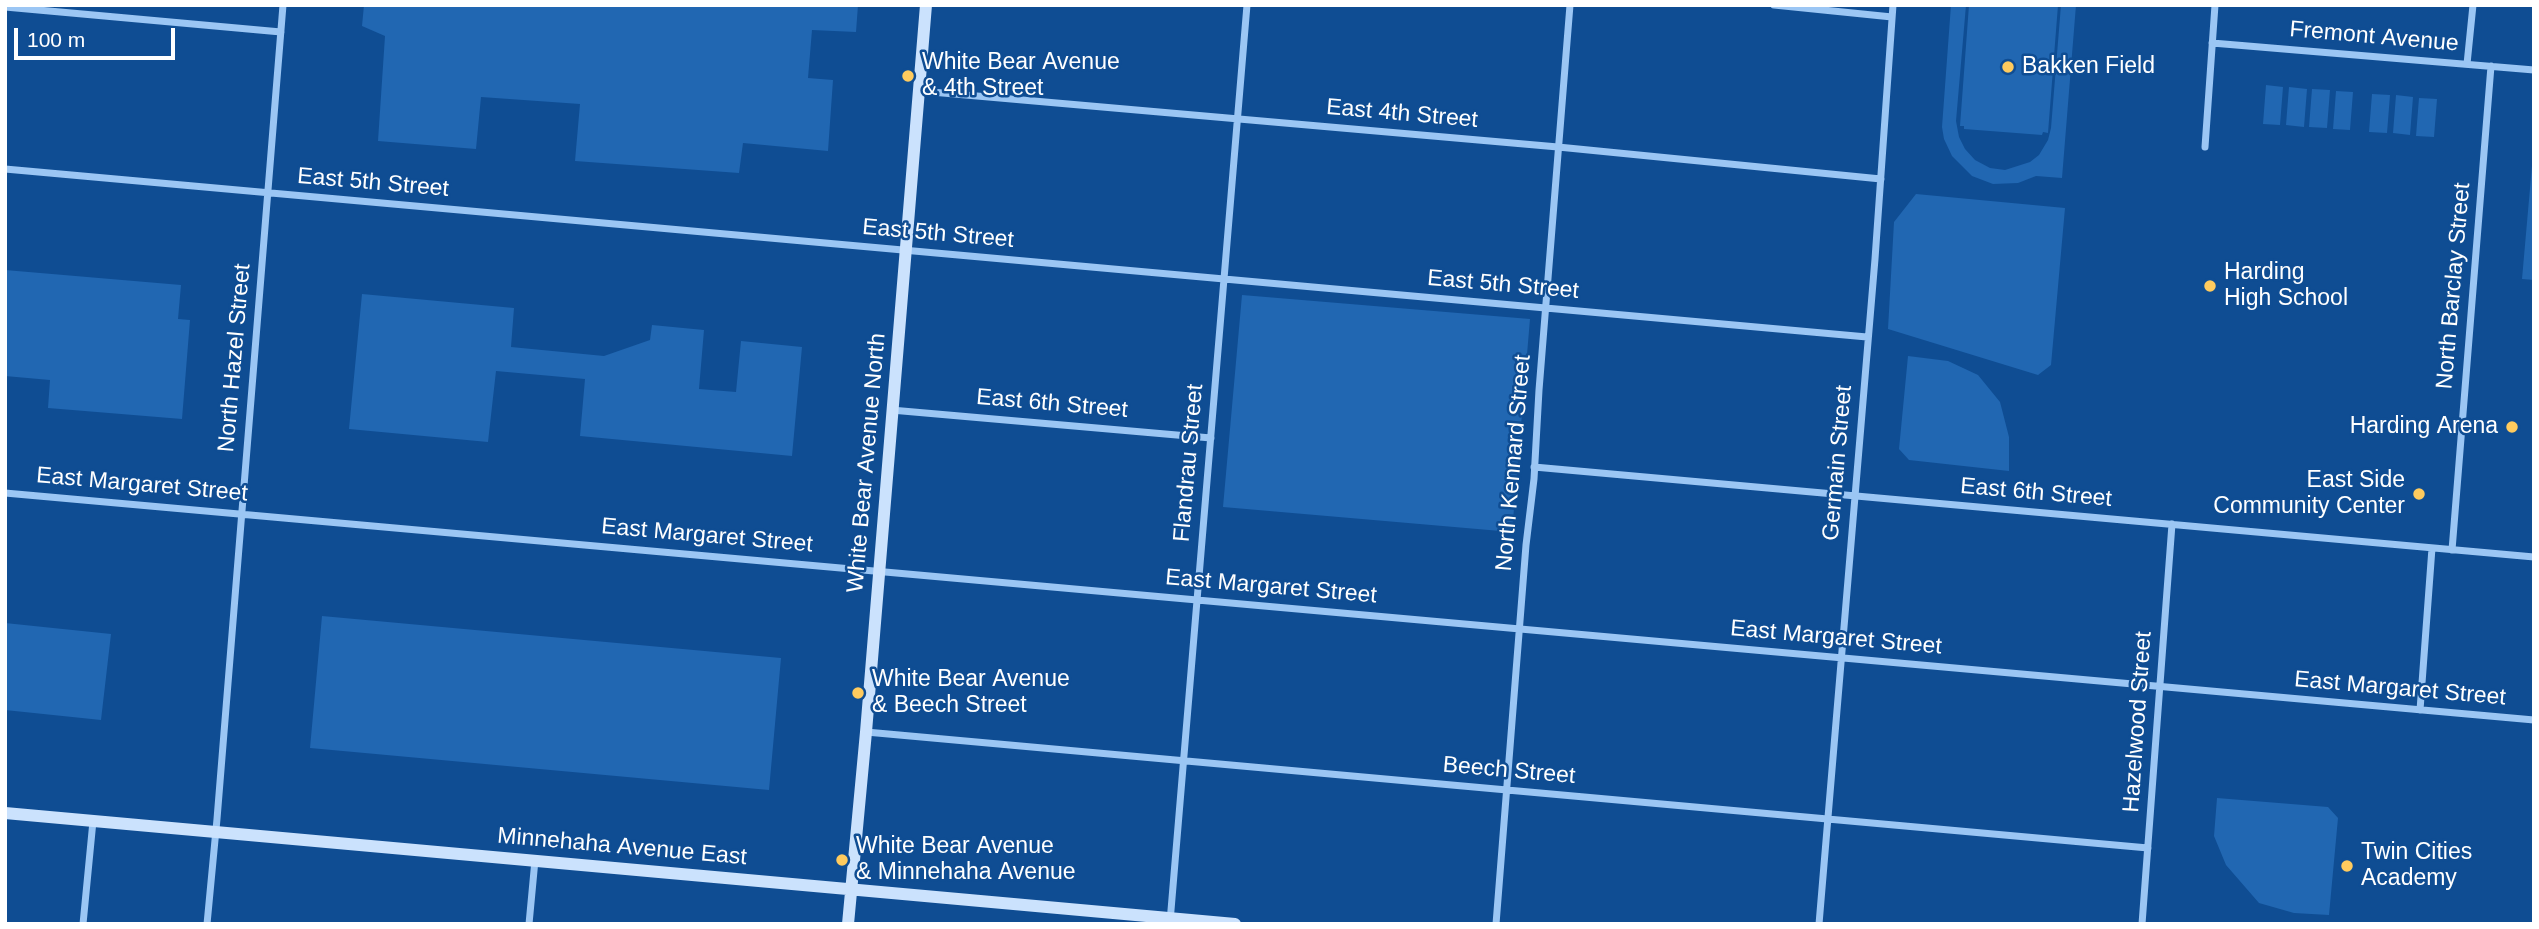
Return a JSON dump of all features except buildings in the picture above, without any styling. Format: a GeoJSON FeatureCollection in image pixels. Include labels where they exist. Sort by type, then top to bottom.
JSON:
{"type":"FeatureCollection","features":[{"type":"Feature","properties":{"kind":"main road","name":"White Bear Avenue North"},"geometry":{"type":"LineString","coordinates":[[848,924],[926,5]]}},
{"type":"Feature","properties":{"kind":"main road","name":"Minnehaha Avenue East"},"geometry":{"type":"LineString","coordinates":[[5,813],[852,889],[1170,921],[1235,924]]}},
{"type":"Feature","properties":{"kind":"street","name":"North Hazel Street"},"geometry":{"type":"LineString","coordinates":[[207,924],[283,5]]}},
{"type":"Feature","properties":{"kind":"street","name":"Flandrau Street"},"geometry":{"type":"LineString","coordinates":[[1170,921],[1247,5]]}},
{"type":"Feature","properties":{"kind":"street","name":"North Kennard Street"},"geometry":{"type":"LineString","coordinates":[[1496,924],[1535,467],[1570,5]]}},
{"type":"Feature","properties":{"kind":"street"},"geometry":{"type":"LineString","coordinates":[[1774,5],[1892,17]]}},
{"type":"Feature","properties":{"kind":"street","name":"Germain Street"},"geometry":{"type":"LineString","coordinates":[[1819,924],[1894,5]]}},
{"type":"Feature","properties":{"kind":"street"},"geometry":{"type":"LineString","coordinates":[[2205,147],[2215,5]]}},
{"type":"Feature","properties":{"kind":"street"},"geometry":{"type":"LineString","coordinates":[[2468,64],[2473,5]]}},
{"type":"Feature","properties":{"kind":"street"},"geometry":{"type":"LineString","coordinates":[[5,7],[281,32]]}},
{"type":"Feature","properties":{"kind":"street","name":"Fremont Avenue"},"geometry":{"type":"LineString","coordinates":[[2212,43],[2534,70]]}},
{"type":"Feature","properties":{"kind":"street","name":"North Barclay Street"},"geometry":{"type":"LineString","coordinates":[[2452,550],[2491,66]]}},
{"type":"Feature","properties":{"kind":"street","name":"East 4th Street"},"geometry":{"type":"LineString","coordinates":[[919,92],[1558,147],[1881,180]]}},
{"type":"Feature","properties":{"kind":"street","name":"East 5th Street"},"geometry":{"type":"LineString","coordinates":[[5,169],[1867,337]]}},
{"type":"Feature","properties":{"kind":"street","name":"East 6th Street"},"geometry":{"type":"LineString","coordinates":[[891,410],[1211,438]]}},
{"type":"Feature","properties":{"kind":"street","name":"East 6th Street"},"geometry":{"type":"LineString","coordinates":[[1535,467],[2534,557]]}},
{"type":"Feature","properties":{"kind":"street","name":"East Margaret Street"},"geometry":{"type":"LineString","coordinates":[[5,493],[2534,720]]}},
{"type":"Feature","properties":{"kind":"street","name":"Hazelwood Street"},"geometry":{"type":"LineString","coordinates":[[2142,924],[2172,524]]}},
{"type":"Feature","properties":{"kind":"street"},"geometry":{"type":"LineString","coordinates":[[2420,710],[2432,548]]}},
{"type":"Feature","properties":{"kind":"street","name":"Beech Street"},"geometry":{"type":"LineString","coordinates":[[866,732],[2148,848]]}},
{"type":"Feature","properties":{"kind":"street"},"geometry":{"type":"LineString","coordinates":[[83,924],[93,821]]}},
{"type":"Feature","properties":{"kind":"street"},"geometry":{"type":"LineString","coordinates":[[529,924],[536,860]]}},
{"type":"Feature","properties":{"kind":"shaded area"},"geometry":{"type":"Polygon","coordinates":[[[364,5],[858,5],[856,32],[812,30],[808,78],[833,80],[828,151],[743,143],[739,173],[575,161],[580,104],[481,97],[476,149],[378,141],[385,36],[362,26],[364,5]]]}},
{"type":"Feature","properties":{"kind":"shaded area"},"geometry":{"type":"Polygon","coordinates":[[[1951,5],[1966,5],[1956,121],[1959,137],[1975,160],[1990,168],[2005,170],[2030,162],[2039,155],[2048,140],[2061,5],[2076,5],[2062,178],[2036,176],[2018,183],[1993,184],[1972,176],[1952,156],[1942,127],[1951,5]]]}},
{"type":"Feature","properties":{"kind":"shaded area","name":"Bakken Field"},"geometry":{"type":"Polygon","coordinates":[[[1969,5],[2058,5],[2048,133],[2043,132],[2042,135],[1964,129],[1964,126],[1960,126],[1969,5]]]}},
{"type":"Feature","properties":{"kind":"shaded area"},"geometry":{"type":"Polygon","coordinates":[[[2266,85],[2283,87],[2280,125],[2263,124],[2266,85]]]}},
{"type":"Feature","properties":{"kind":"shaded area"},"geometry":{"type":"Polygon","coordinates":[[[2289,87],[2307,89],[2304,127],[2286,125],[2289,87]]]}},
{"type":"Feature","properties":{"kind":"shaded area"},"geometry":{"type":"Polygon","coordinates":[[[2312,89],[2330,90],[2327,128],[2309,127],[2312,89]]]}},
{"type":"Feature","properties":{"kind":"shaded area"},"geometry":{"type":"Polygon","coordinates":[[[2336,91],[2353,92],[2350,130],[2333,129],[2336,91]]]}},
{"type":"Feature","properties":{"kind":"shaded area"},"geometry":{"type":"Polygon","coordinates":[[[2372,94],[2390,95],[2387,133],[2369,132],[2372,94]]]}},
{"type":"Feature","properties":{"kind":"shaded area"},"geometry":{"type":"Polygon","coordinates":[[[2396,95],[2413,97],[2410,135],[2393,133],[2396,95]]]}},
{"type":"Feature","properties":{"kind":"shaded area"},"geometry":{"type":"Polygon","coordinates":[[[2419,98],[2437,99],[2434,137],[2416,136],[2419,98]]]}},
{"type":"Feature","properties":{"kind":"shaded area"},"geometry":{"type":"Polygon","coordinates":[[[2534,143],[2534,280],[2522,279],[2534,143]]]}},
{"type":"Feature","properties":{"kind":"shaded area"},"geometry":{"type":"Polygon","coordinates":[[[1916,194],[2065,208],[2051,365],[2038,375],[1888,329],[1894,222],[1916,194]]]}},
{"type":"Feature","properties":{"kind":"shaded area"},"geometry":{"type":"Polygon","coordinates":[[[5,270],[181,285],[178,319],[190,320],[182,419],[48,408],[50,380],[5,376],[5,270]]]}},
{"type":"Feature","properties":{"kind":"shaded area"},"geometry":{"type":"Polygon","coordinates":[[[362,294],[514,308],[511,347],[604,356],[650,340],[652,325],[704,330],[699,389],[736,392],[741,341],[802,347],[792,456],[580,436],[585,379],[496,371],[488,442],[349,429],[362,294]]]}},
{"type":"Feature","properties":{"kind":"shaded area"},"geometry":{"type":"Polygon","coordinates":[[[1242,295],[1530,319],[1512,532],[1223,507],[1242,295]]]}},
{"type":"Feature","properties":{"kind":"shaded area"},"geometry":{"type":"Polygon","coordinates":[[[1908,356],[1948,361],[1978,375],[2000,402],[2009,437],[2009,471],[1909,460],[1899,449],[1908,356]]]}},
{"type":"Feature","properties":{"kind":"shaded area"},"geometry":{"type":"Polygon","coordinates":[[[322,616],[781,658],[769,790],[310,748],[322,616]]]}},
{"type":"Feature","properties":{"kind":"shaded area"},"geometry":{"type":"Polygon","coordinates":[[[5,623],[111,634],[101,720],[5,710],[5,623]]]}},
{"type":"Feature","properties":{"kind":"shaded area"},"geometry":{"type":"Polygon","coordinates":[[[2217,798],[2328,807],[2338,818],[2329,915],[2294,913],[2259,903],[2226,865],[2214,836],[2217,798]]]}},
{"type":"Feature","properties":{"kind":"place","name":"Bakken Field"},"geometry":{"type":"Point","coordinates":[2008,67]}},
{"type":"Feature","properties":{"kind":"place","name":"White Bear Avenue & 4th Street"},"geometry":{"type":"Point","coordinates":[908,76]}},
{"type":"Feature","properties":{"kind":"place","name":"Harding High School"},"geometry":{"type":"Point","coordinates":[2210,286]}},
{"type":"Feature","properties":{"kind":"place","name":"Harding Arena"},"geometry":{"type":"Point","coordinates":[2512,427]}},
{"type":"Feature","properties":{"kind":"place","name":"East Side Community Center"},"geometry":{"type":"Point","coordinates":[2419,494]}},
{"type":"Feature","properties":{"kind":"place","name":"White Bear Avenue & Beech Street"},"geometry":{"type":"Point","coordinates":[858,693]}},
{"type":"Feature","properties":{"kind":"place","name":"White Bear Avenue & Minnehaha Avenue"},"geometry":{"type":"Point","coordinates":[842,860]}},
{"type":"Feature","properties":{"kind":"place","name":"Twin Cities Academy"},"geometry":{"type":"Point","coordinates":[2347,866]}}]}
